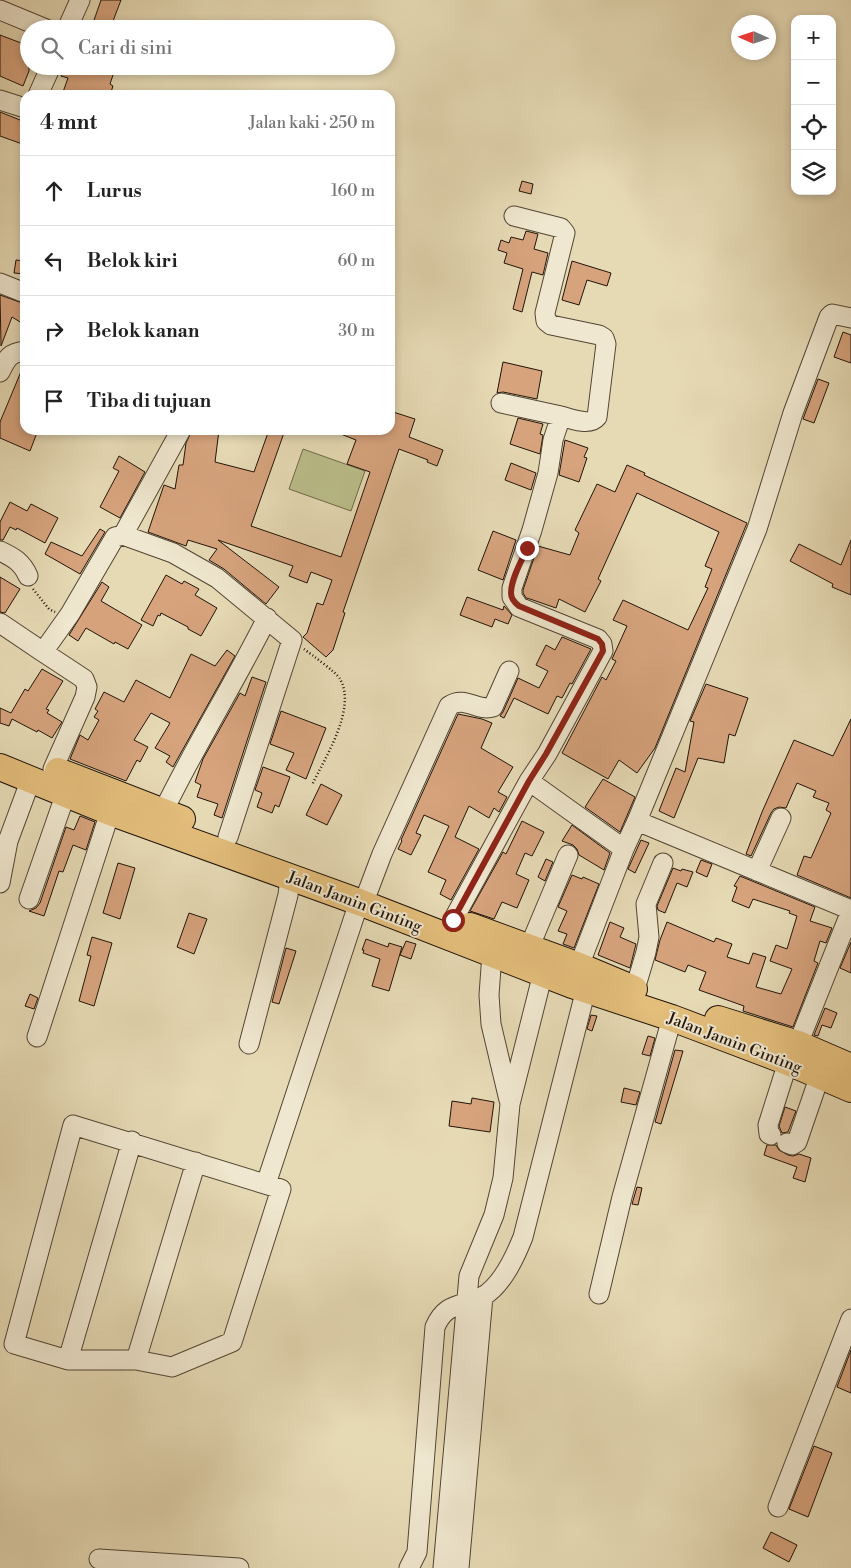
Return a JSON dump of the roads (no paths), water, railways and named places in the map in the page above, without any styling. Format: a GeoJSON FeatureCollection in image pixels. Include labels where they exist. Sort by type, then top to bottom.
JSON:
{"type":"FeatureCollection","features":[{"type":"Feature","properties":{"kind":"highway","name":"Jalan Jamin Ginting"},"geometry":{"type":"LineString","coordinates":[[0,750],[42,774],[66,793],[110,812],[290,877],[453,920],[529,948],[582,977],[672,1018],[793,1053],[851,1067]]}},
{"type":"Feature","properties":{"kind":"highway","name":"Jalan Jamin Ginting"},"geometry":{"type":"LineString","coordinates":[[0,767],[42,774],[163,812],[228,837],[492,954],[543,974],[582,977],[635,989],[715,1018],[793,1053],[820,1075],[851,1088]]}},
{"type":"Feature","properties":{"kind":"street"},"geometry":{"type":"LineString","coordinates":[[71,20],[80,0]]}},
{"type":"Feature","properties":{"kind":"street"},"geometry":{"type":"LineString","coordinates":[[2,7],[28,20]]}},
{"type":"Feature","properties":{"kind":"street"},"geometry":{"type":"LineString","coordinates":[[40,90],[47,75]]}},
{"type":"Feature","properties":{"kind":"street"},"geometry":{"type":"LineString","coordinates":[[0,100],[20,106]]}},
{"type":"Feature","properties":{"kind":"street"},"geometry":{"type":"LineString","coordinates":[[501,403],[591,422],[596,420],[598,417],[606,341],[599,335],[551,325],[546,321],[545,312],[565,233],[561,228],[514,216]]}},
{"type":"Feature","properties":{"kind":"street"},"geometry":{"type":"LineString","coordinates":[[0,283],[20,291]]}},
{"type":"Feature","properties":{"kind":"street"},"geometry":{"type":"LineString","coordinates":[[409,1568],[417,1552],[435,1327],[439,1317],[445,1310],[474,1299],[494,1287],[513,1262],[523,1237],[582,977],[624,848],[757,529],[793,413],[829,317],[832,314],[838,314],[851,318]]}},
{"type":"Feature","properties":{"kind":"street"},"geometry":{"type":"LineString","coordinates":[[0,372],[6,359],[12,354],[20,352]]}},
{"type":"Feature","properties":{"kind":"street"},"geometry":{"type":"LineString","coordinates":[[453,920],[603,651],[602,644],[598,639],[519,606],[514,601],[511,592],[527,548],[561,416]]}},
{"type":"Feature","properties":{"kind":"street"},"geometry":{"type":"LineString","coordinates":[[123,536],[178,435]]}},
{"type":"Feature","properties":{"kind":"street"},"geometry":{"type":"LineString","coordinates":[[43,652],[70,614],[115,537],[123,536],[173,553],[217,578],[292,640],[228,837]]}},
{"type":"Feature","properties":{"kind":"street"},"geometry":{"type":"LineString","coordinates":[[0,551],[24,565],[28,576]]}},
{"type":"Feature","properties":{"kind":"street"},"geometry":{"type":"LineString","coordinates":[[163,812],[184,768],[237,678],[267,618]]}},
{"type":"Feature","properties":{"kind":"street"},"geometry":{"type":"LineString","coordinates":[[0,623],[84,679],[87,687],[85,697],[42,774],[8,841],[0,882]]}},
{"type":"Feature","properties":{"kind":"street"},"geometry":{"type":"LineString","coordinates":[[266,1184],[364,896],[449,706],[455,702],[462,702],[493,708],[509,671]]}},
{"type":"Feature","properties":{"kind":"street"},"geometry":{"type":"LineString","coordinates":[[529,781],[624,848]]}},
{"type":"Feature","properties":{"kind":"street"},"geometry":{"type":"LineString","coordinates":[[29,899],[66,793]]}},
{"type":"Feature","properties":{"kind":"street"},"geometry":{"type":"LineString","coordinates":[[36,1037],[110,812]]}},
{"type":"Feature","properties":{"kind":"street"},"geometry":{"type":"LineString","coordinates":[[757,871],[781,818]]}},
{"type":"Feature","properties":{"kind":"street"},"geometry":{"type":"LineString","coordinates":[[637,820],[851,910],[793,1053],[768,1125],[769,1134],[792,1145],[797,1142],[820,1075]]}},
{"type":"Feature","properties":{"kind":"street"},"geometry":{"type":"LineString","coordinates":[[529,948],[568,855]]}},
{"type":"Feature","properties":{"kind":"street"},"geometry":{"type":"LineString","coordinates":[[635,989],[649,937],[646,904],[663,863]]}},
{"type":"Feature","properties":{"kind":"street"},"geometry":{"type":"LineString","coordinates":[[249,1044],[288,895],[290,877]]}},
{"type":"Feature","properties":{"kind":"street"},"geometry":{"type":"LineString","coordinates":[[492,954],[489,995],[491,1024],[510,1104]]}},
{"type":"Feature","properties":{"kind":"street"},"geometry":{"type":"LineString","coordinates":[[459,1568],[474,1299],[469,1276],[494,1216],[503,1178],[510,1104],[543,974]]}},
{"type":"Feature","properties":{"kind":"street"},"geometry":{"type":"LineString","coordinates":[[600,1294],[622,1197],[672,1018]]}},
{"type":"Feature","properties":{"kind":"street"},"geometry":{"type":"LineString","coordinates":[[73,1124],[196,1162],[281,1189],[232,1342],[172,1367],[136,1360],[68,1360],[14,1344],[73,1124]]}},
{"type":"Feature","properties":{"kind":"street"},"geometry":{"type":"LineString","coordinates":[[68,1360],[132,1141]]}},
{"type":"Feature","properties":{"kind":"street"},"geometry":{"type":"LineString","coordinates":[[136,1360],[196,1162]]}},
{"type":"Feature","properties":{"kind":"street"},"geometry":{"type":"LineString","coordinates":[[443,1568],[474,1299]]}},
{"type":"Feature","properties":{"kind":"street"},"geometry":{"type":"LineString","coordinates":[[778,1507],[851,1319]]}},
{"type":"Feature","properties":{"kind":"street"},"geometry":{"type":"LineString","coordinates":[[99,1559],[239,1568]]}}]}
